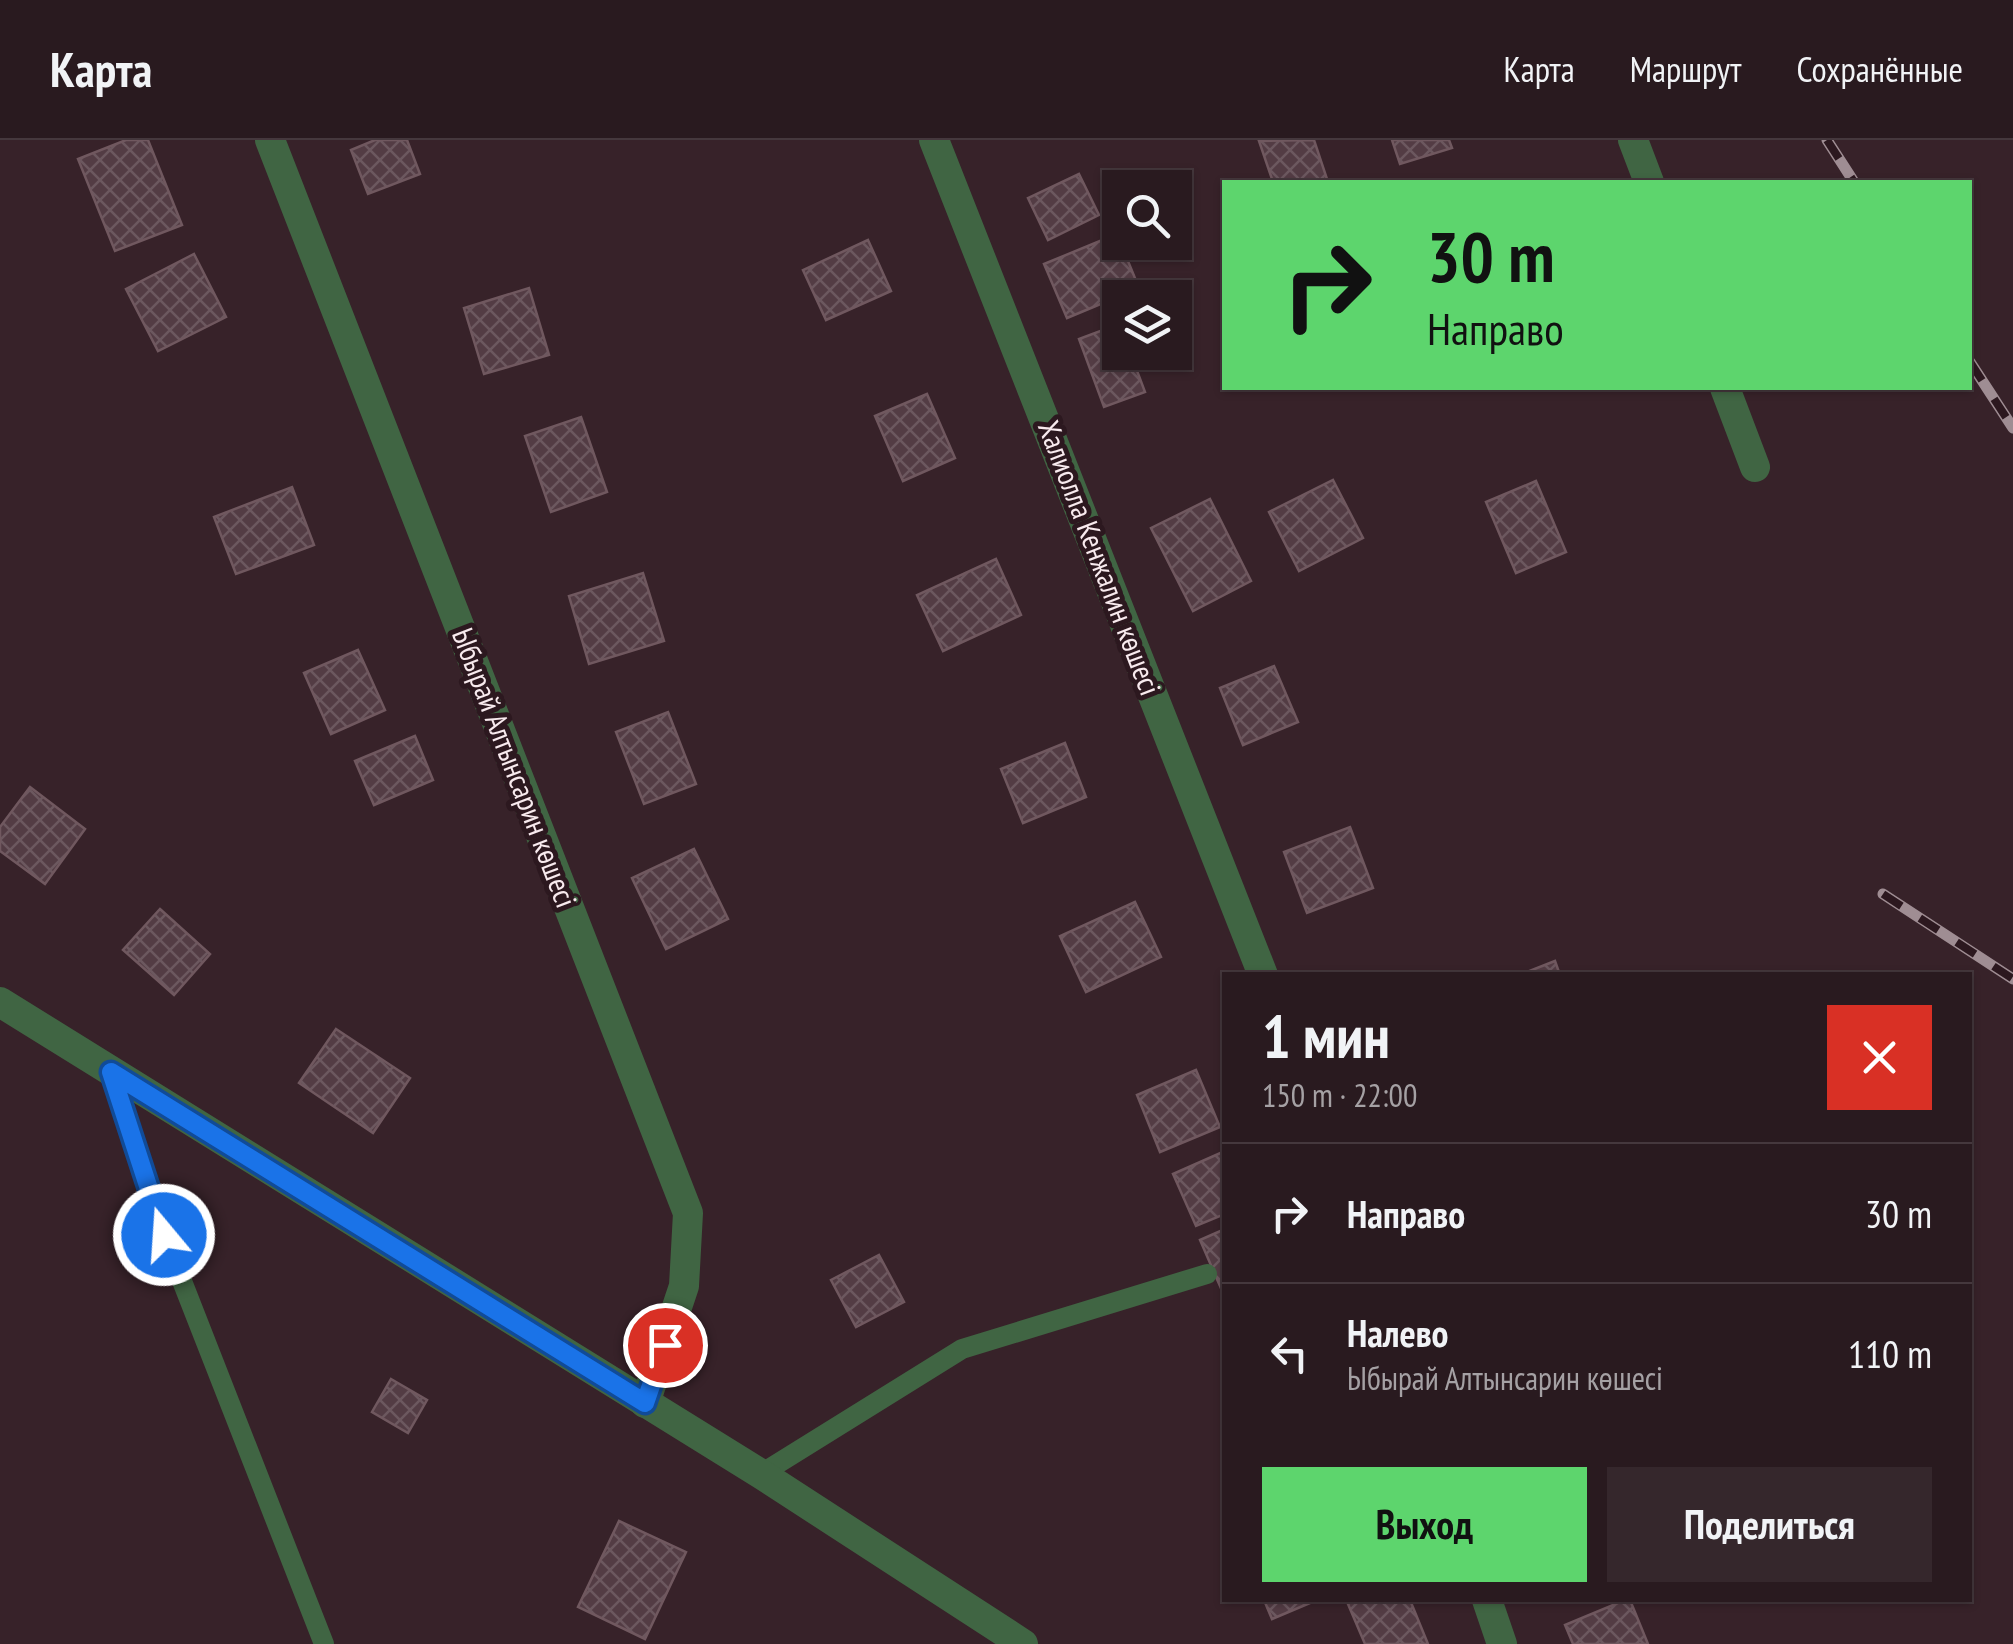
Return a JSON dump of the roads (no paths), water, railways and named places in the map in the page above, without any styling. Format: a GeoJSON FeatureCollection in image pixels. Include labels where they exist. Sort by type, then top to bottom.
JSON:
{"type":"FeatureCollection","features":[{"type":"Feature","properties":{"kind":"street","name":"Ыбырай Алтынсарин көшесі"},"geometry":{"type":"LineString","coordinates":[[270,140],[688,1214],[684,1286],[645,1403]]}},
{"type":"Feature","properties":{"kind":"street","name":"Халиолла Кенжалин көшесі"},"geometry":{"type":"LineString","coordinates":[[934,140],[1262,972]]}},
{"type":"Feature","properties":{"kind":"street"},"geometry":{"type":"LineString","coordinates":[[1633,140],[1648,180]]}},
{"type":"Feature","properties":{"kind":"street"},"geometry":{"type":"LineString","coordinates":[[1726,390],[1755,467]]}},
{"type":"Feature","properties":{"kind":"street"},"geometry":{"type":"LineString","coordinates":[[0,1002],[760,1474],[1023,1644]]}},
{"type":"Feature","properties":{"kind":"street"},"geometry":{"type":"LineString","coordinates":[[1487,1602],[1502,1644]]}},
{"type":"Feature","properties":{"kind":"lane"},"geometry":{"type":"LineString","coordinates":[[111,1072],[164,1235],[324,1644]]}},
{"type":"Feature","properties":{"kind":"lane"},"geometry":{"type":"LineString","coordinates":[[760,1474],[962,1349],[1207,1274]]}},
{"type":"Feature","properties":{"kind":"railway"},"geometry":{"type":"LineString","coordinates":[[1827,140],[1853,180]]}},
{"type":"Feature","properties":{"kind":"railway"},"geometry":{"type":"LineString","coordinates":[[1972,365],[2013,428]]}},
{"type":"Feature","properties":{"kind":"railway"},"geometry":{"type":"LineString","coordinates":[[1883,894],[2013,979]]}}]}
